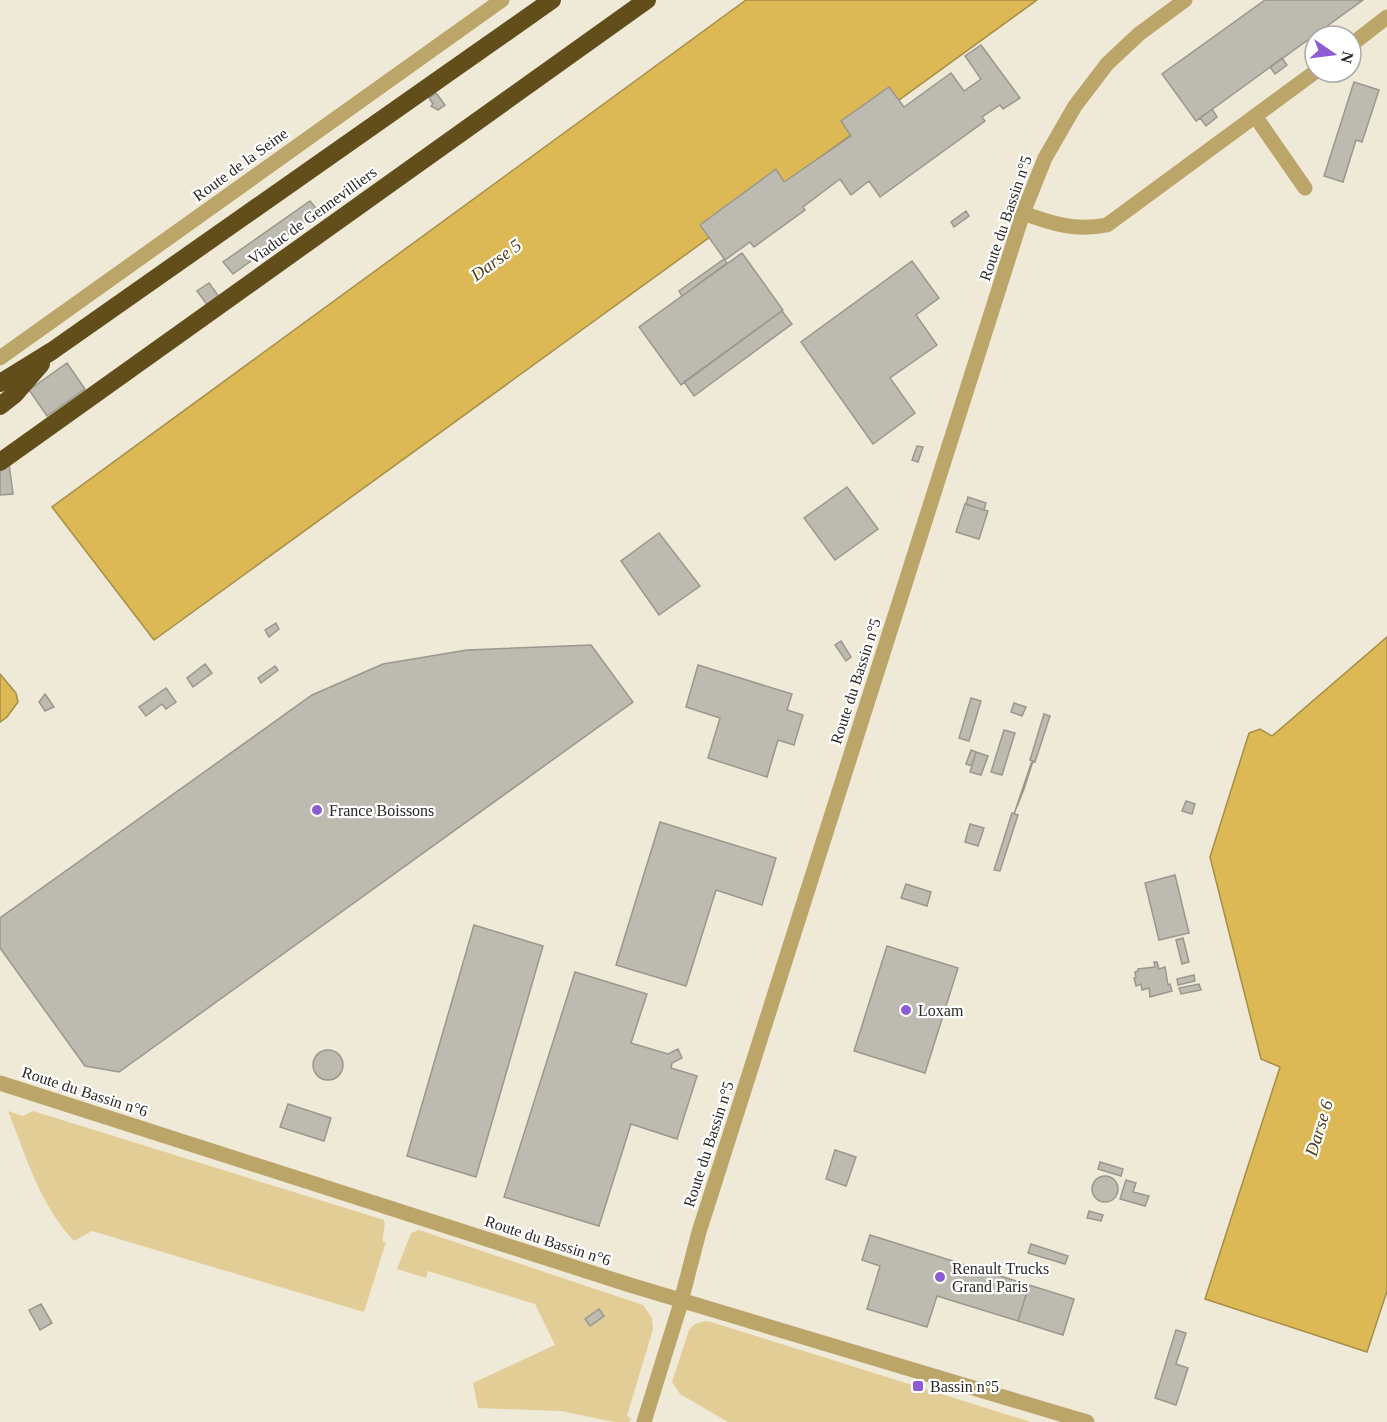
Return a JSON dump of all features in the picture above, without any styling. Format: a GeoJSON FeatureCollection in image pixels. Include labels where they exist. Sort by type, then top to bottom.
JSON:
{"type":"FeatureCollection","features":[{"type":"Feature","properties":{"kind":"highway"},"geometry":{"type":"LineString","coordinates":[[0,383],[52,351],[552,0]]}},
{"type":"Feature","properties":{"kind":"highway","name":"Viaduc de Gennevilliers"},"geometry":{"type":"LineString","coordinates":[[0,462],[647,0]]}},
{"type":"Feature","properties":{"kind":"highway"},"geometry":{"type":"LineString","coordinates":[[0,406],[14,395],[52,351]]}},
{"type":"Feature","properties":{"kind":"street","name":"Route de la Seine"},"geometry":{"type":"LineString","coordinates":[[0,358],[502,0]]}},
{"type":"Feature","properties":{"kind":"street","name":"Route du Bassin n°5"},"geometry":{"type":"LineString","coordinates":[[644,1422],[699,1232],[1023,213],[1045,158],[1075,106],[1107,64],[1139,34],[1185,0]]}},
{"type":"Feature","properties":{"kind":"street"},"geometry":{"type":"LineString","coordinates":[[1363,36],[1387,17]]}},
{"type":"Feature","properties":{"kind":"street"},"geometry":{"type":"LineString","coordinates":[[1023,213],[1066,226],[1088,229],[1107,225],[1303,81]]}},
{"type":"Feature","properties":{"kind":"street"},"geometry":{"type":"LineString","coordinates":[[1255,116],[1305,188]]}},
{"type":"Feature","properties":{"kind":"street","name":"Route du Bassin n°6"},"geometry":{"type":"LineString","coordinates":[[0,1083],[618,1281],[1087,1422]]}},
{"type":"Feature","properties":{"kind":"shaded area"},"geometry":{"type":"Polygon","coordinates":[[[0,0],[746,0],[52,507],[154,640],[1037,0],[1387,0],[1387,637],[1272,736],[1280,1067],[1205,1299],[1367,1352],[1387,1291],[1387,1422],[0,1422],[0,0]]]}},
{"type":"Feature","properties":{"kind":"shaded area"},"geometry":{"type":"Polygon","coordinates":[[[8,1111],[23,1116],[33,1111],[384,1220],[383,1242],[386,1242],[364,1312],[92,1231],[74,1241],[62,1227],[43,1196],[8,1111]]]}},
{"type":"Feature","properties":{"kind":"shaded area"},"geometry":{"type":"Polygon","coordinates":[[[419,1230],[643,1305],[652,1318],[653,1329],[627,1416],[631,1418],[630,1422],[614,1422],[561,1411],[478,1408],[473,1383],[555,1345],[535,1304],[428,1271],[426,1278],[397,1269],[411,1233],[419,1230]]]}},
{"type":"Feature","properties":{"kind":"shaded area"},"geometry":{"type":"Polygon","coordinates":[[[705,1321],[1031,1422],[728,1422],[680,1394],[672,1382],[689,1330],[695,1324],[705,1321]]]}},
{"type":"Feature","properties":{"kind":"water","name":"Darse 5"},"geometry":{"type":"Polygon","coordinates":[[[746,0],[1037,0],[154,640],[52,507],[746,0]]]}},
{"type":"Feature","properties":{"kind":"water","name":"Darse 6"},"geometry":{"type":"Polygon","coordinates":[[[1387,637],[1387,1291],[1367,1352],[1205,1299],[1280,1067],[1261,1059],[1210,857],[1249,733],[1260,729],[1272,736],[1387,637]]]}},
{"type":"Feature","properties":{"kind":"water"},"geometry":{"type":"Polygon","coordinates":[[[0,674],[16,693],[18,702],[7,717],[0,722],[0,674]]]}},
{"type":"Feature","properties":{"kind":"building"},"geometry":{"type":"Polygon","coordinates":[[[1265,0],[1363,0],[1330,24],[1303,24],[1303,43],[1196,121],[1162,74],[1265,0]]]}},
{"type":"Feature","properties":{"kind":"building"},"geometry":{"type":"Polygon","coordinates":[[[981,45],[1020,98],[1003,109],[1000,105],[982,117],[985,121],[880,197],[869,181],[851,195],[840,179],[803,207],[805,210],[754,247],[750,242],[725,260],[700,225],[776,169],[784,182],[851,136],[841,121],[889,87],[904,107],[951,73],[964,91],[981,79],[965,56],[981,45]]]}},
{"type":"Feature","properties":{"kind":"building"},"geometry":{"type":"Polygon","coordinates":[[[1282,58],[1287,65],[1275,74],[1270,67],[1282,58]]]}},
{"type":"Feature","properties":{"kind":"building"},"geometry":{"type":"Polygon","coordinates":[[[1353,84],[1379,90],[1362,142],[1356,140],[1343,182],[1324,176],[1353,84]]]}},
{"type":"Feature","properties":{"kind":"building"},"geometry":{"type":"Polygon","coordinates":[[[436,93],[445,105],[438,110],[431,106],[433,104],[429,98],[436,93]]]}},
{"type":"Feature","properties":{"kind":"building"},"geometry":{"type":"Polygon","coordinates":[[[1212,109],[1217,117],[1206,126],[1200,118],[1212,109]]]}},
{"type":"Feature","properties":{"kind":"building"},"geometry":{"type":"Polygon","coordinates":[[[310,201],[319,212],[233,274],[223,262],[310,201]]]}},
{"type":"Feature","properties":{"kind":"building"},"geometry":{"type":"Polygon","coordinates":[[[966,211],[969,216],[954,227],[951,222],[966,211]]]}},
{"type":"Feature","properties":{"kind":"building"},"geometry":{"type":"Polygon","coordinates":[[[742,253],[783,310],[681,385],[639,327],[742,253]]]}},
{"type":"Feature","properties":{"kind":"building"},"geometry":{"type":"Polygon","coordinates":[[[724,259],[727,263],[682,296],[679,291],[724,259]]]}},
{"type":"Feature","properties":{"kind":"building"},"geometry":{"type":"Polygon","coordinates":[[[912,261],[939,298],[916,315],[937,345],[890,378],[915,413],[873,444],[801,342],[912,261]]]}},
{"type":"Feature","properties":{"kind":"building"},"geometry":{"type":"Polygon","coordinates":[[[209,283],[220,298],[208,306],[197,291],[209,283]]]}},
{"type":"Feature","properties":{"kind":"building"},"geometry":{"type":"Polygon","coordinates":[[[782,311],[792,324],[694,396],[684,382],[782,311]]]}},
{"type":"Feature","properties":{"kind":"building"},"geometry":{"type":"Polygon","coordinates":[[[67,363],[85,389],[47,416],[29,390],[67,363]]]}},
{"type":"Feature","properties":{"kind":"building"},"geometry":{"type":"Polygon","coordinates":[[[917,446],[923,447],[918,462],[912,460],[917,446]]]}},
{"type":"Feature","properties":{"kind":"building"},"geometry":{"type":"Polygon","coordinates":[[[9,464],[13,494],[0,495],[0,466],[9,464]]]}},
{"type":"Feature","properties":{"kind":"building"},"geometry":{"type":"Polygon","coordinates":[[[847,487],[878,529],[835,560],[804,518],[847,487]]]}},
{"type":"Feature","properties":{"kind":"building"},"geometry":{"type":"Polygon","coordinates":[[[968,497],[986,503],[984,510],[966,504],[968,497]]]}},
{"type":"Feature","properties":{"kind":"building"},"geometry":{"type":"Polygon","coordinates":[[[965,504],[988,511],[979,539],[956,532],[965,504]]]}},
{"type":"Feature","properties":{"kind":"building"},"geometry":{"type":"Polygon","coordinates":[[[659,533],[700,586],[659,615],[621,561],[659,533]]]}},
{"type":"Feature","properties":{"kind":"building"},"geometry":{"type":"Polygon","coordinates":[[[276,623],[279,629],[269,637],[265,630],[276,623]]]}},
{"type":"Feature","properties":{"kind":"building"},"geometry":{"type":"Polygon","coordinates":[[[841,641],[851,657],[846,661],[835,645],[841,641]]]}},
{"type":"Feature","properties":{"kind":"building","name":"France Boissons"},"geometry":{"type":"Polygon","coordinates":[[[591,645],[633,702],[119,1072],[85,1066],[0,948],[0,918],[312,695],[383,664],[467,650],[591,645]]]}},
{"type":"Feature","properties":{"kind":"building"},"geometry":{"type":"Polygon","coordinates":[[[205,664],[212,673],[193,687],[187,678],[205,664]]]}},
{"type":"Feature","properties":{"kind":"building"},"geometry":{"type":"Polygon","coordinates":[[[698,665],[792,694],[787,710],[803,715],[794,745],[778,740],[767,777],[708,758],[720,718],[686,707],[698,665]]]}},
{"type":"Feature","properties":{"kind":"building"},"geometry":{"type":"Polygon","coordinates":[[[275,666],[278,670],[261,683],[258,678],[275,666]]]}},
{"type":"Feature","properties":{"kind":"building"},"geometry":{"type":"Polygon","coordinates":[[[166,688],[176,702],[166,709],[162,704],[146,716],[139,707],[166,688]]]}},
{"type":"Feature","properties":{"kind":"building"},"geometry":{"type":"Polygon","coordinates":[[[45,694],[54,707],[45,711],[39,702],[45,694]]]}},
{"type":"Feature","properties":{"kind":"building"},"geometry":{"type":"Polygon","coordinates":[[[971,698],[981,701],[969,741],[959,738],[971,698]]]}},
{"type":"Feature","properties":{"kind":"building"},"geometry":{"type":"Polygon","coordinates":[[[1014,703],[1026,707],[1022,716],[1011,712],[1014,703]]]}},
{"type":"Feature","properties":{"kind":"building"},"geometry":{"type":"Polygon","coordinates":[[[1044,714],[1050,716],[1035,762],[1030,760],[1044,714]]]}},
{"type":"Feature","properties":{"kind":"building"},"geometry":{"type":"Polygon","coordinates":[[[1004,730],[1015,733],[1002,775],[991,772],[1004,730]]]}},
{"type":"Feature","properties":{"kind":"building"},"geometry":{"type":"Polygon","coordinates":[[[971,750],[976,752],[972,766],[966,764],[971,750]]]}},
{"type":"Feature","properties":{"kind":"building"},"geometry":{"type":"Polygon","coordinates":[[[976,752],[988,756],[981,775],[970,772],[976,752]]]}},
{"type":"Feature","properties":{"kind":"building"},"geometry":{"type":"Polygon","coordinates":[[[1032,761],[1024,789],[1014,814],[1032,761]]]}},
{"type":"Feature","properties":{"kind":"building"},"geometry":{"type":"Polygon","coordinates":[[[1186,801],[1195,804],[1192,814],[1182,811],[1186,801]]]}},
{"type":"Feature","properties":{"kind":"building"},"geometry":{"type":"Polygon","coordinates":[[[1012,813],[1018,815],[1000,871],[994,870],[1012,813]]]}},
{"type":"Feature","properties":{"kind":"building"},"geometry":{"type":"Polygon","coordinates":[[[660,822],[776,858],[762,905],[716,890],[686,986],[616,965],[660,822]]]}},
{"type":"Feature","properties":{"kind":"building"},"geometry":{"type":"Polygon","coordinates":[[[970,824],[984,828],[978,846],[965,842],[970,824]]]}},
{"type":"Feature","properties":{"kind":"building"},"geometry":{"type":"Polygon","coordinates":[[[1175,875],[1189,933],[1159,940],[1145,883],[1175,875]]]}},
{"type":"Feature","properties":{"kind":"building"},"geometry":{"type":"Polygon","coordinates":[[[906,884],[931,892],[927,906],[901,898],[906,884]]]}},
{"type":"Feature","properties":{"kind":"building"},"geometry":{"type":"Polygon","coordinates":[[[474,925],[543,946],[476,1177],[407,1156],[474,925]]]}},
{"type":"Feature","properties":{"kind":"building"},"geometry":{"type":"Polygon","coordinates":[[[1183,938],[1189,962],[1182,964],[1176,940],[1183,938]]]}},
{"type":"Feature","properties":{"kind":"building","name":"Loxam"},"geometry":{"type":"Polygon","coordinates":[[[887,946],[958,968],[925,1073],[854,1051],[887,946]]]}},
{"type":"Feature","properties":{"kind":"building"},"geometry":{"type":"Polygon","coordinates":[[[1154,962],[1157,962],[1159,969],[1165,967],[1168,985],[1170,984],[1172,991],[1150,997],[1149,988],[1142,990],[1141,984],[1136,986],[1134,978],[1138,969],[1155,967],[1154,962]]]}},
{"type":"Feature","properties":{"kind":"building"},"geometry":{"type":"Polygon","coordinates":[[[575,972],[647,994],[631,1043],[668,1054],[678,1049],[682,1058],[672,1063],[671,1068],[697,1076],[677,1139],[631,1124],[599,1226],[504,1197],[575,972]]]}},
{"type":"Feature","properties":{"kind":"building"},"geometry":{"type":"Polygon","coordinates":[[[1194,975],[1195,981],[1178,985],[1177,979],[1194,975]]]}},
{"type":"Feature","properties":{"kind":"building"},"geometry":{"type":"Polygon","coordinates":[[[1199,984],[1201,990],[1181,994],[1179,988],[1199,984]]]}},
{"type":"Feature","properties":{"kind":"building"},"geometry":{"type":"Polygon","coordinates":[[[328,1050],[334,1051],[342,1059],[342,1071],[334,1079],[328,1080],[322,1079],[314,1071],[313,1065],[314,1059],[322,1051],[328,1050]]]}},
{"type":"Feature","properties":{"kind":"building"},"geometry":{"type":"Polygon","coordinates":[[[288,1104],[331,1118],[324,1141],[280,1127],[288,1104]]]}},
{"type":"Feature","properties":{"kind":"building"},"geometry":{"type":"Polygon","coordinates":[[[835,1150],[856,1157],[846,1186],[826,1179],[835,1150]]]}},
{"type":"Feature","properties":{"kind":"building"},"geometry":{"type":"Polygon","coordinates":[[[1100,1162],[1123,1169],[1121,1176],[1098,1169],[1100,1162]]]}},
{"type":"Feature","properties":{"kind":"building"},"geometry":{"type":"Polygon","coordinates":[[[1105,1176],[1114,1180],[1118,1189],[1114,1198],[1105,1202],[1096,1198],[1092,1189],[1096,1180],[1105,1176]]]}},
{"type":"Feature","properties":{"kind":"building"},"geometry":{"type":"Polygon","coordinates":[[[1126,1180],[1136,1183],[1133,1192],[1149,1196],[1145,1206],[1120,1199],[1126,1180]]]}},
{"type":"Feature","properties":{"kind":"building"},"geometry":{"type":"Polygon","coordinates":[[[1089,1211],[1103,1215],[1101,1221],[1087,1218],[1089,1211]]]}},
{"type":"Feature","properties":{"kind":"building","name":"Renault Trucks Grand Paris"},"geometry":{"type":"Polygon","coordinates":[[[870,1235],[1029,1285],[1018,1321],[937,1296],[927,1327],[867,1309],[880,1266],[862,1260],[870,1235]]]}},
{"type":"Feature","properties":{"kind":"building"},"geometry":{"type":"Polygon","coordinates":[[[1031,1244],[1068,1256],[1065,1264],[1028,1253],[1031,1244]]]}},
{"type":"Feature","properties":{"kind":"building"},"geometry":{"type":"Polygon","coordinates":[[[1029,1285],[1074,1299],[1063,1335],[1018,1321],[1029,1285]]]}},
{"type":"Feature","properties":{"kind":"building"},"geometry":{"type":"Polygon","coordinates":[[[41,1304],[52,1323],[40,1330],[29,1310],[41,1304]]]}},
{"type":"Feature","properties":{"kind":"building"},"geometry":{"type":"Polygon","coordinates":[[[599,1309],[604,1316],[590,1326],[585,1319],[599,1309]]]}},
{"type":"Feature","properties":{"kind":"building"},"geometry":{"type":"Polygon","coordinates":[[[1176,1330],[1186,1333],[1176,1364],[1188,1368],[1176,1405],[1155,1398],[1176,1330]]]}},
{"type":"Feature","properties":{"kind":"place","name":"France Boissons"},"geometry":{"type":"Point","coordinates":[317,810]}},
{"type":"Feature","properties":{"kind":"place","name":"Loxam"},"geometry":{"type":"Point","coordinates":[906,1010]}},
{"type":"Feature","properties":{"kind":"place","name":"Renault Trucks Grand Paris"},"geometry":{"type":"Point","coordinates":[940,1277]}},
{"type":"Feature","properties":{"kind":"place","name":"Bassin n°5"},"geometry":{"type":"Point","coordinates":[918,1386]}}]}
